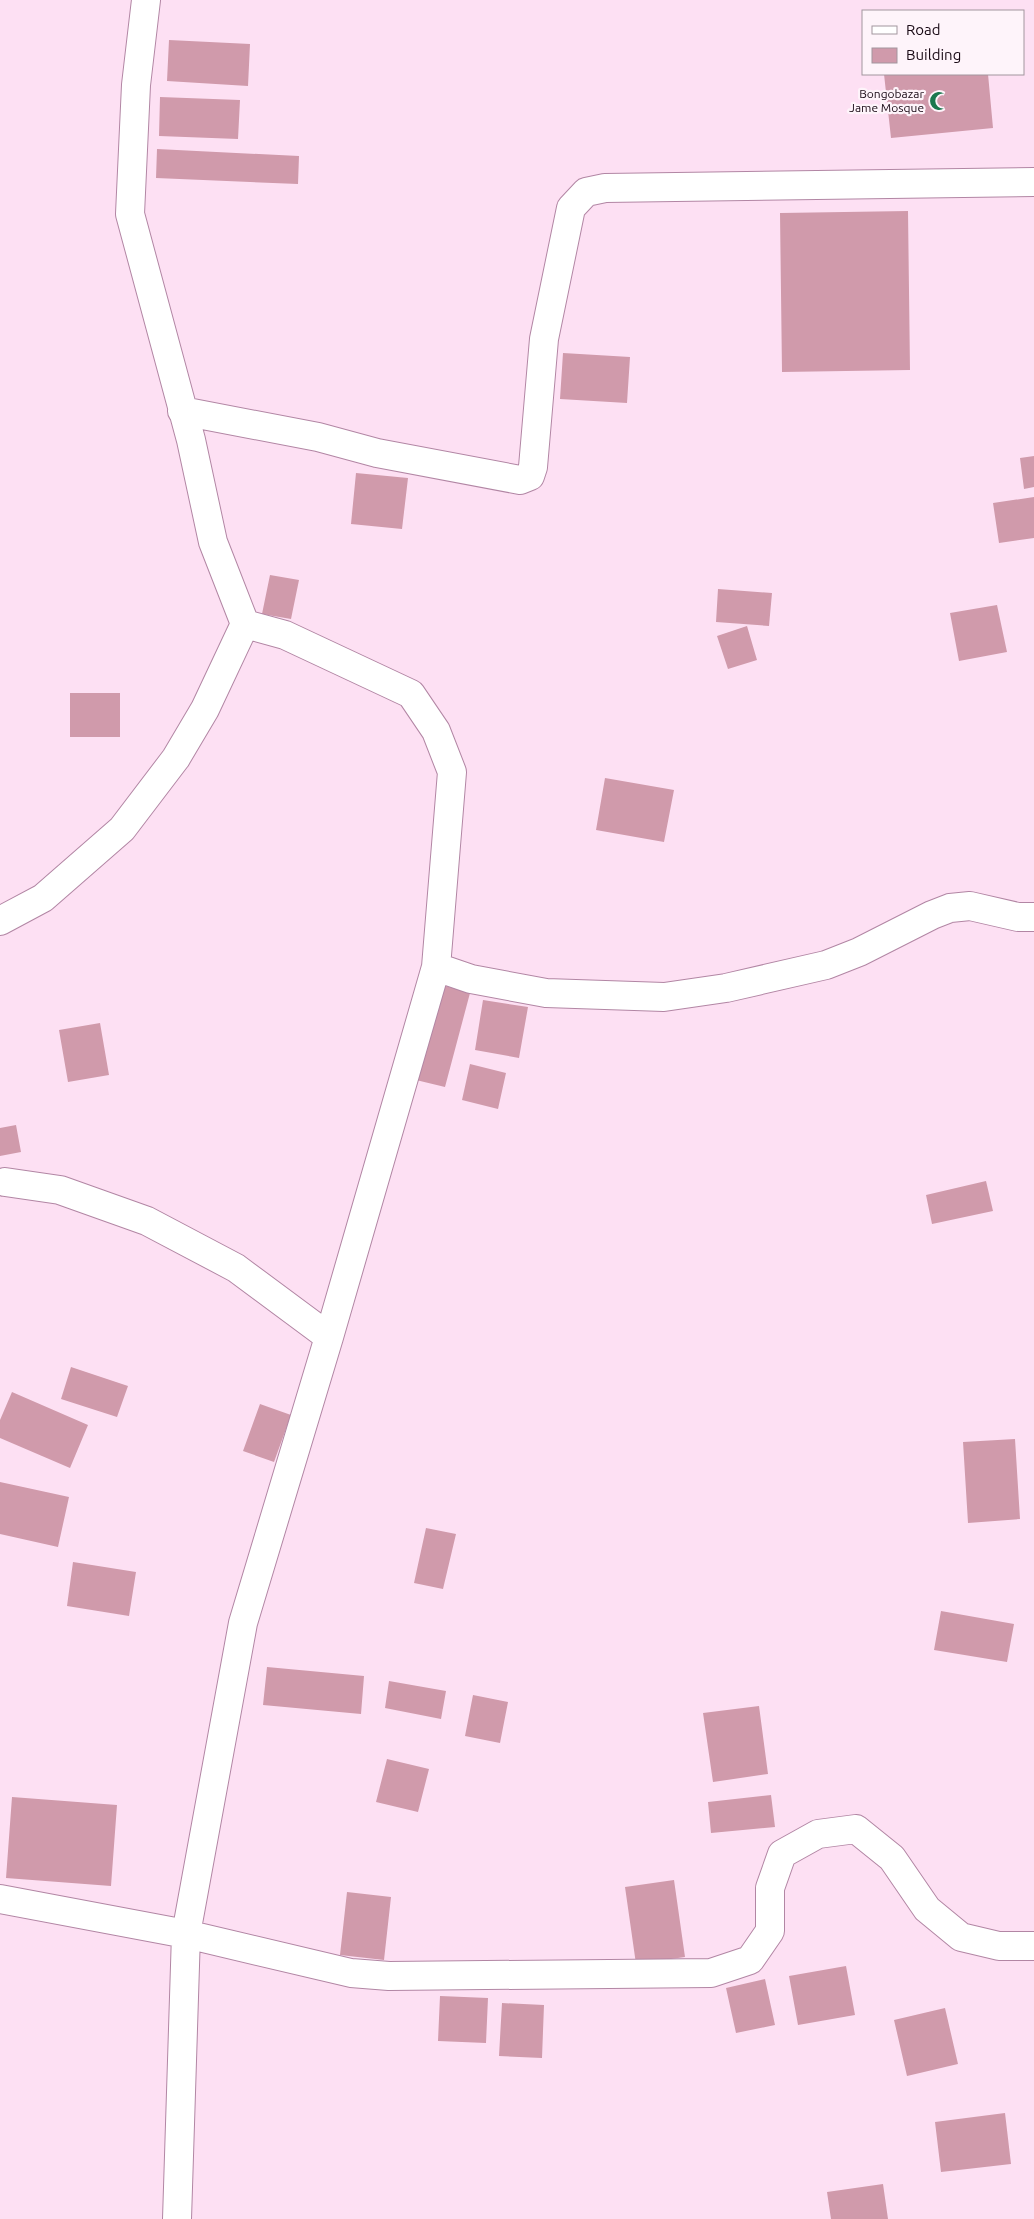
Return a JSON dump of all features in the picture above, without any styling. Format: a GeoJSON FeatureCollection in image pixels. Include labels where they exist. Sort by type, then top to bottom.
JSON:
{"type":"FeatureCollection","features":[{"type":"Feature","properties":{"kind":"street"},"geometry":{"type":"LineString","coordinates":[[0,921],[43,898],[122,829],[176,758],[209,701],[245,624],[213,542],[191,440],[130,214],[136,85],[146,0]]}},
{"type":"Feature","properties":{"kind":"street"},"geometry":{"type":"LineString","coordinates":[[182,411],[318,437],[377,453],[520,480],[530,476],[534,467],[544,339],[571,208],[586,192],[605,188],[1034,182]]}},
{"type":"Feature","properties":{"kind":"street"},"geometry":{"type":"LineString","coordinates":[[177,2219],[186,1934],[243,1623],[329,1337],[436,967],[452,772],[436,732],[411,694],[285,635],[245,624]]}},
{"type":"Feature","properties":{"kind":"street"},"geometry":{"type":"LineString","coordinates":[[436,967],[471,979],[546,994],[664,997],[726,988],[826,965],[859,952],[932,914],[950,908],[970,906],[1018,917],[1034,917]]}},
{"type":"Feature","properties":{"kind":"street"},"geometry":{"type":"LineString","coordinates":[[5,1182],[60,1190],[147,1221],[236,1268],[329,1337]]}},
{"type":"Feature","properties":{"kind":"street"},"geometry":{"type":"LineString","coordinates":[[0,1899],[186,1934],[351,1973],[389,1976],[712,1973],[750,1960],[770,1930],[770,1888],[782,1854],[818,1834],[856,1829],[892,1858],[927,1909],[960,1937],[999,1946],[1034,1946]]}},
{"type":"Feature","properties":{"kind":"building"},"geometry":{"type":"Polygon","coordinates":[[[169,40],[250,44],[248,86],[167,81],[169,40]]]}},
{"type":"Feature","properties":{"kind":"building","name":"Bongobazar Jame Mosque"},"geometry":{"type":"Polygon","coordinates":[[[884,75],[988,75],[993,128],[891,138],[884,75]]]}},
{"type":"Feature","properties":{"kind":"building"},"geometry":{"type":"Polygon","coordinates":[[[160,97],[240,100],[238,139],[159,136],[160,97]]]}},
{"type":"Feature","properties":{"kind":"building"},"geometry":{"type":"Polygon","coordinates":[[[157,149],[299,156],[298,184],[156,178],[157,149]]]}},
{"type":"Feature","properties":{"kind":"building"},"geometry":{"type":"Polygon","coordinates":[[[908,211],[910,370],[782,372],[780,213],[908,211]]]}},
{"type":"Feature","properties":{"kind":"building"},"geometry":{"type":"Polygon","coordinates":[[[563,353],[630,357],[627,403],[560,399],[563,353]]]}},
{"type":"Feature","properties":{"kind":"building"},"geometry":{"type":"Polygon","coordinates":[[[1034,456],[1034,487],[1024,489],[1020,458],[1034,456]]]}},
{"type":"Feature","properties":{"kind":"building"},"geometry":{"type":"Polygon","coordinates":[[[356,473],[408,478],[402,529],[351,524],[356,473]]]}},
{"type":"Feature","properties":{"kind":"building"},"geometry":{"type":"Polygon","coordinates":[[[1034,497],[1034,538],[999,543],[993,503],[1034,497]]]}},
{"type":"Feature","properties":{"kind":"building"},"geometry":{"type":"Polygon","coordinates":[[[270,575],[299,580],[291,619],[262,614],[270,575]]]}},
{"type":"Feature","properties":{"kind":"building"},"geometry":{"type":"Polygon","coordinates":[[[718,589],[772,593],[769,626],[716,622],[718,589]]]}},
{"type":"Feature","properties":{"kind":"building"},"geometry":{"type":"Polygon","coordinates":[[[997,605],[1007,652],[959,661],[950,613],[997,605]]]}},
{"type":"Feature","properties":{"kind":"building"},"geometry":{"type":"Polygon","coordinates":[[[747,626],[757,660],[728,669],[717,636],[747,626]]]}},
{"type":"Feature","properties":{"kind":"building"},"geometry":{"type":"Polygon","coordinates":[[[70,693],[120,693],[120,737],[70,737],[70,693]]]}},
{"type":"Feature","properties":{"kind":"building"},"geometry":{"type":"Polygon","coordinates":[[[605,778],[674,790],[664,842],[596,830],[605,778]]]}},
{"type":"Feature","properties":{"kind":"building"},"geometry":{"type":"Polygon","coordinates":[[[442,985],[470,993],[445,1087],[416,1080],[442,985]]]}},
{"type":"Feature","properties":{"kind":"building"},"geometry":{"type":"Polygon","coordinates":[[[483,1000],[528,1007],[519,1058],[475,1050],[483,1000]]]}},
{"type":"Feature","properties":{"kind":"building"},"geometry":{"type":"Polygon","coordinates":[[[100,1023],[109,1075],[68,1082],[59,1030],[100,1023]]]}},
{"type":"Feature","properties":{"kind":"building"},"geometry":{"type":"Polygon","coordinates":[[[470,1064],[506,1073],[498,1109],[462,1100],[470,1064]]]}},
{"type":"Feature","properties":{"kind":"building"},"geometry":{"type":"Polygon","coordinates":[[[16,1125],[21,1152],[0,1156],[0,1128],[16,1125]]]}},
{"type":"Feature","properties":{"kind":"building"},"geometry":{"type":"Polygon","coordinates":[[[986,1181],[993,1211],[932,1224],[926,1195],[986,1181]]]}},
{"type":"Feature","properties":{"kind":"building"},"geometry":{"type":"Polygon","coordinates":[[[71,1367],[128,1386],[117,1417],[61,1399],[71,1367]]]}},
{"type":"Feature","properties":{"kind":"building"},"geometry":{"type":"Polygon","coordinates":[[[12,1392],[88,1425],[70,1468],[0,1438],[0,1420],[12,1392]]]}},
{"type":"Feature","properties":{"kind":"building"},"geometry":{"type":"Polygon","coordinates":[[[260,1404],[291,1415],[274,1462],[243,1451],[260,1404]]]}},
{"type":"Feature","properties":{"kind":"building"},"geometry":{"type":"Polygon","coordinates":[[[1015,1439],[1020,1519],[968,1523],[963,1442],[1015,1439]]]}},
{"type":"Feature","properties":{"kind":"building"},"geometry":{"type":"Polygon","coordinates":[[[0,1482],[69,1497],[58,1547],[0,1534],[0,1482]]]}},
{"type":"Feature","properties":{"kind":"building"},"geometry":{"type":"Polygon","coordinates":[[[426,1528],[456,1534],[443,1589],[414,1583],[426,1528]]]}},
{"type":"Feature","properties":{"kind":"building"},"geometry":{"type":"Polygon","coordinates":[[[73,1562],[136,1572],[129,1616],[67,1606],[73,1562]]]}},
{"type":"Feature","properties":{"kind":"building"},"geometry":{"type":"Polygon","coordinates":[[[941,1611],[1014,1624],[1007,1662],[934,1650],[941,1611]]]}},
{"type":"Feature","properties":{"kind":"building"},"geometry":{"type":"Polygon","coordinates":[[[267,1667],[364,1676],[361,1714],[263,1705],[267,1667]]]}},
{"type":"Feature","properties":{"kind":"building"},"geometry":{"type":"Polygon","coordinates":[[[389,1681],[446,1691],[441,1719],[385,1708],[389,1681]]]}},
{"type":"Feature","properties":{"kind":"building"},"geometry":{"type":"Polygon","coordinates":[[[473,1695],[508,1702],[500,1743],[465,1736],[473,1695]]]}},
{"type":"Feature","properties":{"kind":"building"},"geometry":{"type":"Polygon","coordinates":[[[759,1706],[768,1774],[713,1782],[703,1713],[759,1706]]]}},
{"type":"Feature","properties":{"kind":"building"},"geometry":{"type":"Polygon","coordinates":[[[387,1759],[429,1769],[418,1812],[376,1802],[387,1759]]]}},
{"type":"Feature","properties":{"kind":"building"},"geometry":{"type":"Polygon","coordinates":[[[771,1795],[775,1827],[711,1833],[708,1802],[771,1795]]]}},
{"type":"Feature","properties":{"kind":"building"},"geometry":{"type":"Polygon","coordinates":[[[12,1797],[117,1805],[111,1886],[6,1878],[12,1797]]]}},
{"type":"Feature","properties":{"kind":"building"},"geometry":{"type":"Polygon","coordinates":[[[674,1880],[685,1957],[636,1964],[625,1887],[674,1880]]]}},
{"type":"Feature","properties":{"kind":"building"},"geometry":{"type":"Polygon","coordinates":[[[347,1892],[391,1897],[384,1960],[340,1955],[347,1892]]]}},
{"type":"Feature","properties":{"kind":"building"},"geometry":{"type":"Polygon","coordinates":[[[846,1966],[855,2015],[798,2025],[789,1976],[846,1966]]]}},
{"type":"Feature","properties":{"kind":"building"},"geometry":{"type":"Polygon","coordinates":[[[765,1979],[775,2025],[736,2033],[726,1988],[765,1979]]]}},
{"type":"Feature","properties":{"kind":"building"},"geometry":{"type":"Polygon","coordinates":[[[440,1996],[488,1998],[486,2043],[438,2041],[440,1996]]]}},
{"type":"Feature","properties":{"kind":"building"},"geometry":{"type":"Polygon","coordinates":[[[502,2003],[544,2005],[542,2058],[499,2056],[502,2003]]]}},
{"type":"Feature","properties":{"kind":"building"},"geometry":{"type":"Polygon","coordinates":[[[945,2008],[958,2064],[907,2076],[894,2020],[945,2008]]]}},
{"type":"Feature","properties":{"kind":"building"},"geometry":{"type":"Polygon","coordinates":[[[1005,2113],[1011,2164],[941,2172],[935,2122],[1005,2113]]]}},
{"type":"Feature","properties":{"kind":"building"},"geometry":{"type":"Polygon","coordinates":[[[883,2184],[888,2219],[831,2219],[827,2192],[883,2184]]]}},
{"type":"Feature","properties":{"kind":"place","name":"Bongobazar Jame Mosque"},"geometry":{"type":"Point","coordinates":[939,101]}}]}
